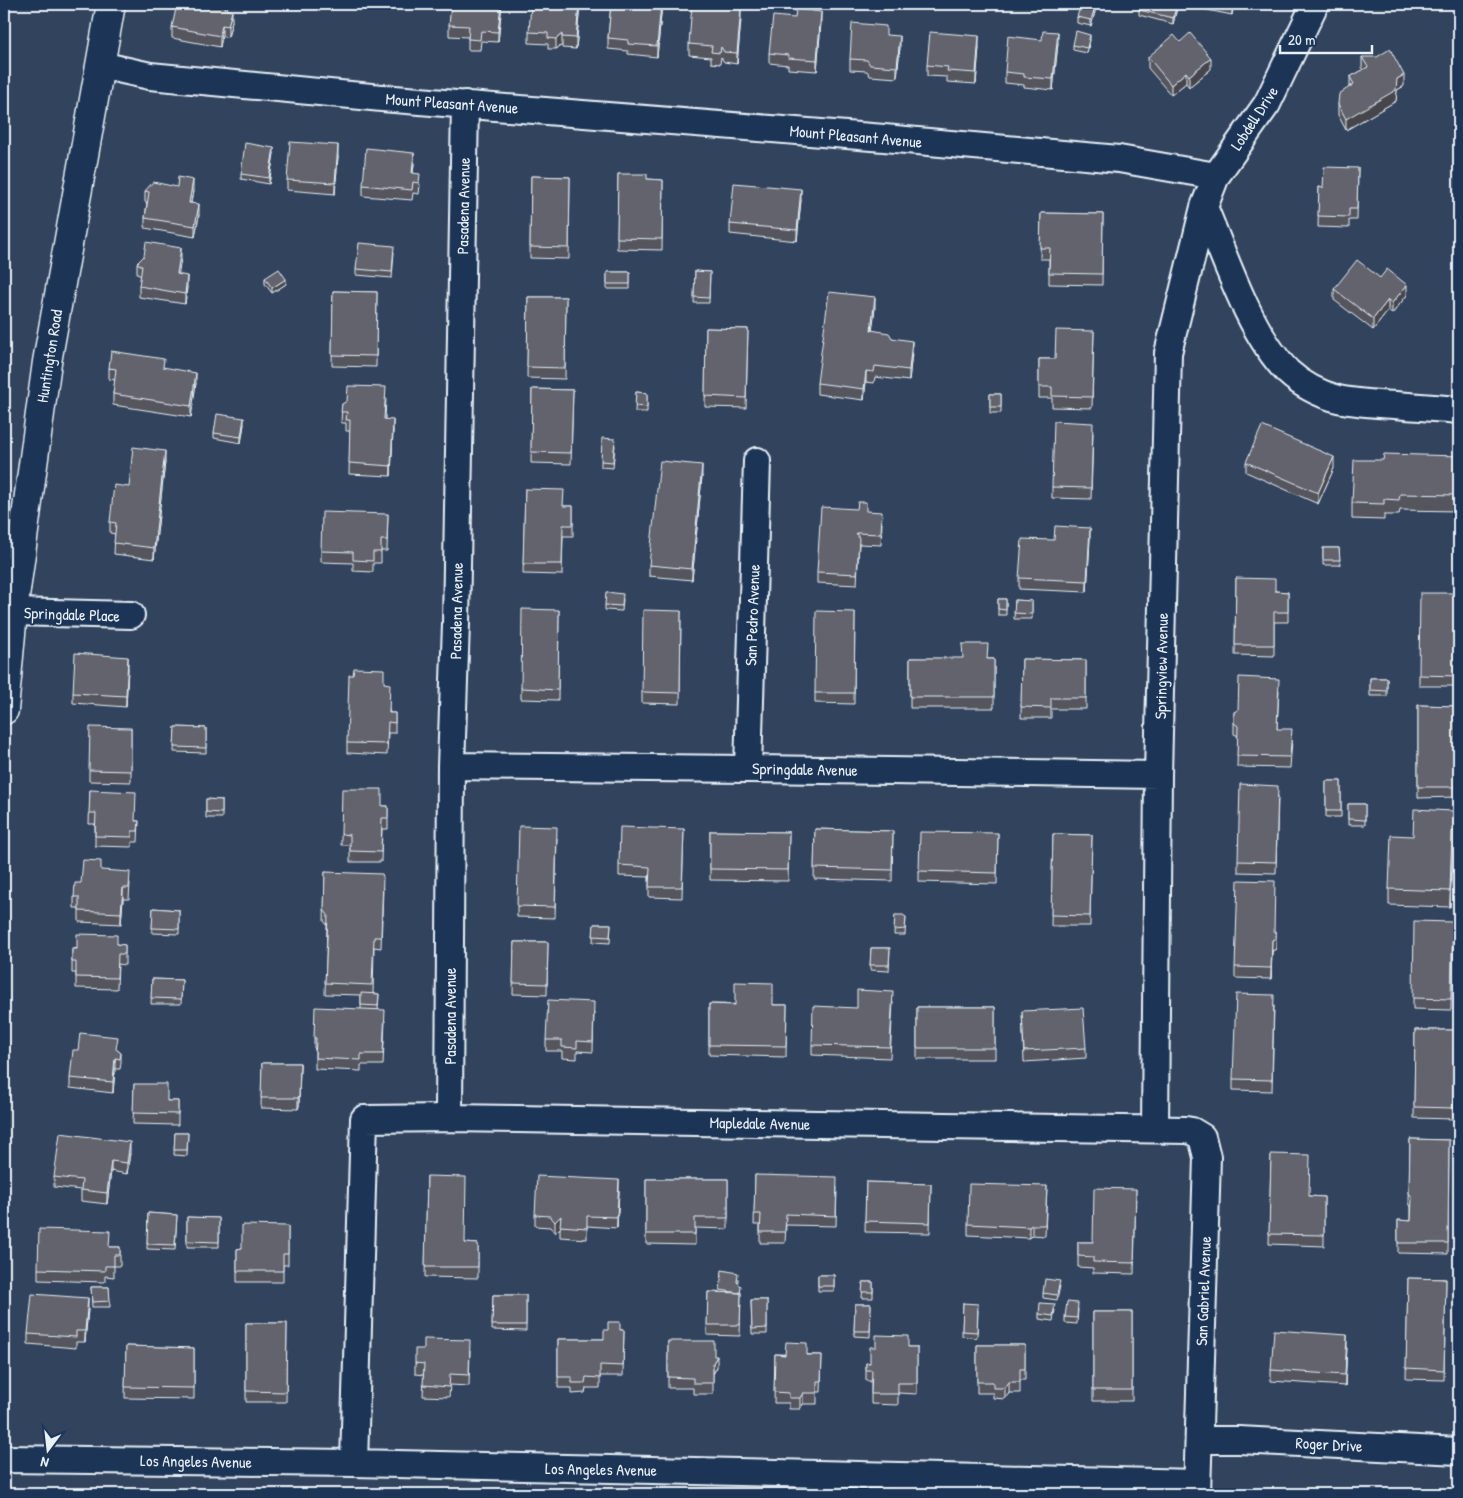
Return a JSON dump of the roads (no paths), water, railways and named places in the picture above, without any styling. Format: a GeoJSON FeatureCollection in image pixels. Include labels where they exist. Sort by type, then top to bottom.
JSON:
{"type":"FeatureCollection","features":[{"type":"Feature","properties":{"kind":"main road","name":"Huntington Road"},"geometry":{"type":"LineString","coordinates":[[4,710],[13,612],[47,362],[111,4]]}},
{"type":"Feature","properties":{"kind":"street","name":"Lobdell Drive"},"geometry":{"type":"LineString","coordinates":[[1216,176],[1267,104],[1315,4]]}},
{"type":"Feature","properties":{"kind":"street","name":"Mount Pleasant Avenue"},"geometry":{"type":"LineString","coordinates":[[100,66],[150,76],[382,98],[874,137],[1118,159],[1216,176]]}},
{"type":"Feature","properties":{"kind":"street","name":"Pasadena Avenue"},"geometry":{"type":"LineString","coordinates":[[449,1118],[451,766],[456,624],[464,104]]}},
{"type":"Feature","properties":{"kind":"street"},"geometry":{"type":"LineString","coordinates":[[1216,176],[1204,207],[1233,276],[1258,328],[1273,354],[1288,372],[1321,393],[1338,399],[1362,403],[1459,410]]}},
{"type":"Feature","properties":{"kind":"street","name":"Springview Avenue"},"geometry":{"type":"LineString","coordinates":[[1155,1129],[1158,775],[1168,353],[1204,207]]}},
{"type":"Feature","properties":{"kind":"street","name":"San Pedro Avenue"},"geometry":{"type":"LineString","coordinates":[[748,768],[757,461]]}},
{"type":"Feature","properties":{"kind":"street","name":"Springdale Place"},"geometry":{"type":"LineString","coordinates":[[13,612],[130,615]]}},
{"type":"Feature","properties":{"kind":"street","name":"Springdale Avenue"},"geometry":{"type":"LineString","coordinates":[[451,766],[748,768],[1158,775]]}},
{"type":"Feature","properties":{"kind":"street","name":"Mapledale Avenue"},"geometry":{"type":"LineString","coordinates":[[354,1463],[364,1119],[449,1118],[1155,1129]]}},
{"type":"Feature","properties":{"kind":"street","name":"San Gabriel Avenue"},"geometry":{"type":"LineString","coordinates":[[1155,1129],[1192,1131],[1202,1137],[1207,1157],[1197,1489]]}},
{"type":"Feature","properties":{"kind":"street","name":"Roger Drive"},"geometry":{"type":"LineString","coordinates":[[1198,1440],[1239,1440],[1459,1451]]}},
{"type":"Feature","properties":{"kind":"street","name":"Los Angeles Avenue"},"geometry":{"type":"LineString","coordinates":[[4,1459],[354,1463],[1197,1489]]}}]}
